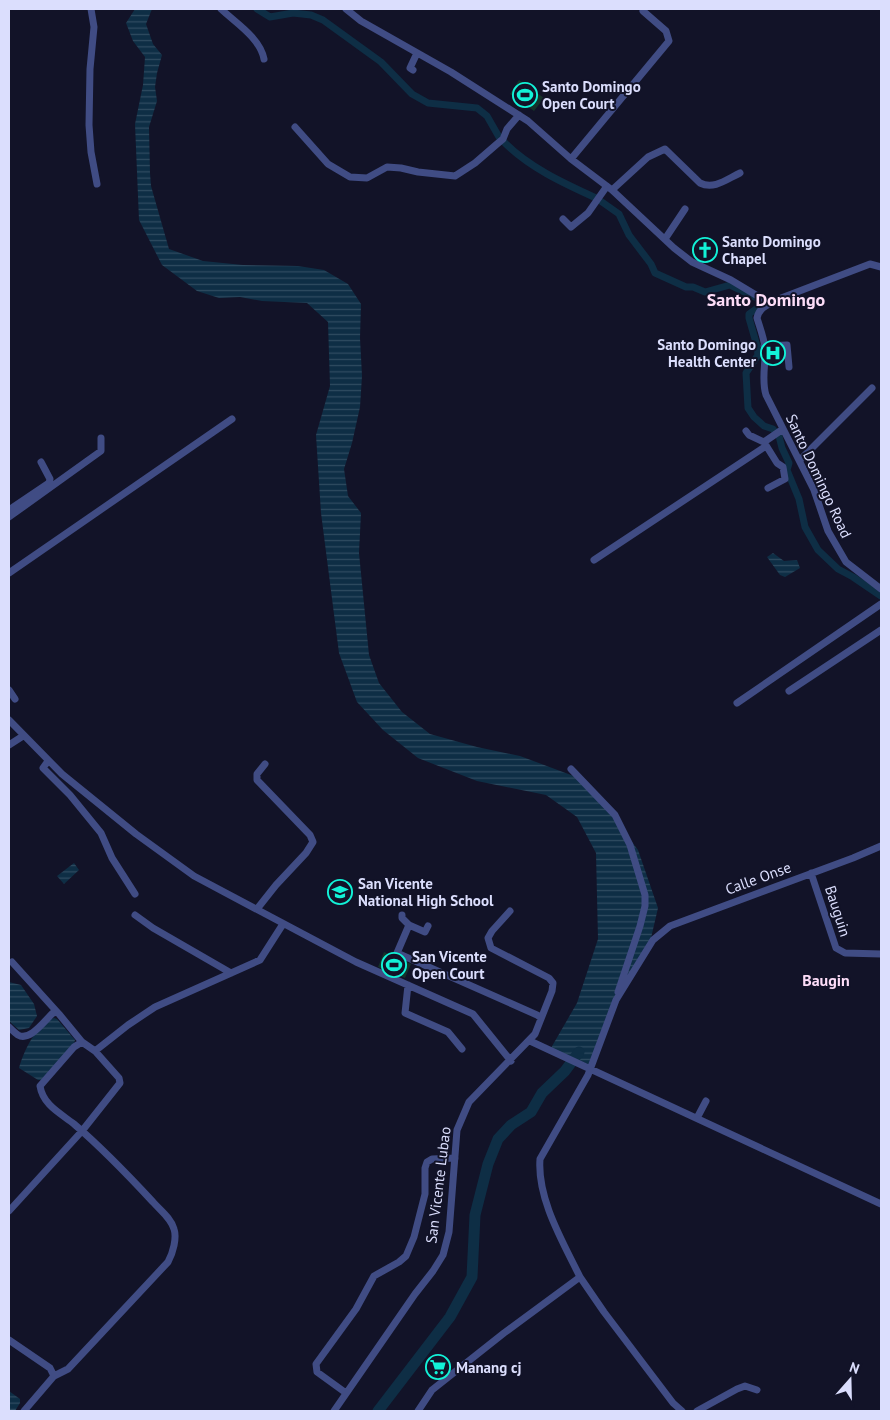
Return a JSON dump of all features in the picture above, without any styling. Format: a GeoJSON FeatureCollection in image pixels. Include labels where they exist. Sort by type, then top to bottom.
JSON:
{"type":"FeatureCollection","features":[{"type":"Feature","properties":{"kind":"street"},"geometry":{"type":"LineString","coordinates":[[91,9],[94,27],[90,69],[89,124],[91,152],[98,184]]}},
{"type":"Feature","properties":{"kind":"street"},"geometry":{"type":"LineString","coordinates":[[221,9],[262,50],[264,59]]}},
{"type":"Feature","properties":{"kind":"street"},"geometry":{"type":"LineString","coordinates":[[346,9],[361,21],[451,72],[528,121],[571,159],[609,188],[692,262],[731,280],[771,304]]}},
{"type":"Feature","properties":{"kind":"street"},"geometry":{"type":"LineString","coordinates":[[571,159],[669,41],[666,31],[643,11]]}},
{"type":"Feature","properties":{"kind":"street"},"geometry":{"type":"LineString","coordinates":[[413,70],[410,68],[417,53]]}},
{"type":"Feature","properties":{"kind":"street"},"geometry":{"type":"LineString","coordinates":[[295,127],[328,164],[350,176],[367,178],[387,167],[455,176],[475,163],[498,144],[503,139],[507,129],[519,115]]}},
{"type":"Feature","properties":{"kind":"street"},"geometry":{"type":"LineString","coordinates":[[563,219],[572,227],[588,213],[609,188],[648,157],[665,149],[700,183],[706,186],[712,186],[740,173]]}},
{"type":"Feature","properties":{"kind":"street"},"geometry":{"type":"LineString","coordinates":[[665,239],[685,209]]}},
{"type":"Feature","properties":{"kind":"street","name":"Santo Domingo Road"},"geometry":{"type":"LineString","coordinates":[[881,267],[870,264],[776,300],[763,307],[758,313],[757,318],[764,346],[763,386],[779,432],[800,460],[814,490],[828,531],[846,562],[881,589]]}},
{"type":"Feature","properties":{"kind":"street"},"geometry":{"type":"LineString","coordinates":[[764,346],[787,345],[790,367]]}},
{"type":"Feature","properties":{"kind":"street"},"geometry":{"type":"LineString","coordinates":[[800,460],[872,388]]}},
{"type":"Feature","properties":{"kind":"street"},"geometry":{"type":"LineString","coordinates":[[9,573],[232,419]]}},
{"type":"Feature","properties":{"kind":"street"},"geometry":{"type":"LineString","coordinates":[[746,430],[749,435],[765,444],[777,463],[783,467],[785,479],[768,488]]}},
{"type":"Feature","properties":{"kind":"street"},"geometry":{"type":"LineString","coordinates":[[594,560],[765,444],[779,432]]}},
{"type":"Feature","properties":{"kind":"street"},"geometry":{"type":"LineString","coordinates":[[9,517],[101,451],[102,438]]}},
{"type":"Feature","properties":{"kind":"street"},"geometry":{"type":"LineString","coordinates":[[9,510],[49,483],[50,478],[41,462]]}},
{"type":"Feature","properties":{"kind":"street"},"geometry":{"type":"LineString","coordinates":[[737,703],[881,604]]}},
{"type":"Feature","properties":{"kind":"street"},"geometry":{"type":"LineString","coordinates":[[789,691],[881,630]]}},
{"type":"Feature","properties":{"kind":"street"},"geometry":{"type":"LineString","coordinates":[[9,690],[15,699]]}},
{"type":"Feature","properties":{"kind":"street"},"geometry":{"type":"LineString","coordinates":[[9,720],[62,774],[136,834],[194,876],[356,962],[473,1014],[511,1061]]}},
{"type":"Feature","properties":{"kind":"street"},"geometry":{"type":"LineString","coordinates":[[9,745],[23,736]]}},
{"type":"Feature","properties":{"kind":"street"},"geometry":{"type":"LineString","coordinates":[[48,761],[43,768],[70,795],[101,833],[112,858],[135,894]]}},
{"type":"Feature","properties":{"kind":"street"},"geometry":{"type":"LineString","coordinates":[[256,909],[306,854],[313,842],[310,835],[257,780],[257,774],[265,764]]}},
{"type":"Feature","properties":{"kind":"street"},"geometry":{"type":"LineString","coordinates":[[571,769],[615,815],[630,845],[645,895],[645,906],[616,1000],[590,1069],[575,1100],[540,1159],[539,1172],[552,1218],[580,1277],[604,1312],[682,1411]]}},
{"type":"Feature","properties":{"kind":"street","name":"Calle Onse"},"geometry":{"type":"LineString","coordinates":[[616,1000],[650,945],[660,933],[670,926],[881,846]]}},
{"type":"Feature","properties":{"kind":"street","name":"Bauguin"},"geometry":{"type":"LineString","coordinates":[[811,873],[836,948],[845,953],[881,954]]}},
{"type":"Feature","properties":{"kind":"street","name":"San Vicente Lubao"},"geometry":{"type":"LineString","coordinates":[[334,1411],[443,1255],[449,1232],[457,1130],[469,1102],[511,1061],[535,1034],[552,991],[553,982],[549,978],[491,948],[488,943],[488,938],[492,931],[510,911]]}},
{"type":"Feature","properties":{"kind":"street"},"geometry":{"type":"LineString","coordinates":[[402,914],[402,918],[409,925],[424,932],[428,926]]}},
{"type":"Feature","properties":{"kind":"street"},"geometry":{"type":"LineString","coordinates":[[135,915],[153,928],[230,973]]}},
{"type":"Feature","properties":{"kind":"street"},"geometry":{"type":"LineString","coordinates":[[95,1051],[155,1007],[260,960],[283,924]]}},
{"type":"Feature","properties":{"kind":"street"},"geometry":{"type":"LineString","coordinates":[[409,925],[397,953],[541,1018]]}},
{"type":"Feature","properties":{"kind":"street"},"geometry":{"type":"LineString","coordinates":[[9,1211],[82,1131],[120,1083],[119,1078],[95,1051],[82,1042],[58,1012],[12,962]]}},
{"type":"Feature","properties":{"kind":"street"},"geometry":{"type":"LineString","coordinates":[[408,985],[405,1013],[448,1032],[462,1049]]}},
{"type":"Feature","properties":{"kind":"street"},"geometry":{"type":"LineString","coordinates":[[9,1027],[19,1036],[26,1037],[32,1034],[53,1013],[58,1012]]}},
{"type":"Feature","properties":{"kind":"street"},"geometry":{"type":"LineString","coordinates":[[530,1041],[881,1204]]}},
{"type":"Feature","properties":{"kind":"street"},"geometry":{"type":"LineString","coordinates":[[24,1411],[54,1376],[68,1370],[168,1262],[175,1237],[170,1221],[138,1186],[82,1131],[47,1103],[41,1094],[40,1086],[74,1047],[82,1042]]}},
{"type":"Feature","properties":{"kind":"street"},"geometry":{"type":"LineString","coordinates":[[697,1118],[706,1101]]}},
{"type":"Feature","properties":{"kind":"street"},"geometry":{"type":"LineString","coordinates":[[345,1395],[317,1372],[316,1364],[359,1304],[374,1276],[406,1256],[414,1237],[425,1194],[425,1168],[427,1162],[432,1159],[455,1158]]}},
{"type":"Feature","properties":{"kind":"street"},"geometry":{"type":"LineString","coordinates":[[418,1411],[432,1390],[504,1333],[580,1277]]}},
{"type":"Feature","properties":{"kind":"street"},"geometry":{"type":"LineString","coordinates":[[9,1340],[50,1368],[54,1376]]}},
{"type":"Feature","properties":{"kind":"street"},"geometry":{"type":"LineString","coordinates":[[697,1411],[745,1386],[757,1390]]}},
{"type":"Feature","properties":{"kind":"green space","name":"Santo Domingo Open Court"},"geometry":{"type":"Polygon","coordinates":[[[519,80],[544,98],[534,111],[510,94],[519,80]]]}},
{"type":"Feature","properties":{"kind":"green space","name":"San Vicente Open Court"},"geometry":{"type":"Polygon","coordinates":[[[384,952],[411,964],[405,978],[378,967],[384,952]]]}},
{"type":"Feature","properties":{"kind":"water"},"geometry":{"type":"Polygon","coordinates":[[[135,9],[152,9],[146,24],[153,44],[162,55],[155,87],[157,101],[149,127],[150,173],[151,186],[169,249],[203,261],[243,265],[298,266],[324,270],[348,284],[361,304],[362,376],[360,407],[344,469],[348,496],[361,513],[359,553],[369,655],[379,683],[402,712],[430,734],[520,756],[579,778],[604,805],[638,850],[658,908],[651,938],[634,967],[590,1065],[551,1048],[577,1003],[598,939],[596,853],[577,817],[546,795],[477,781],[418,758],[383,730],[357,702],[339,653],[321,513],[316,435],[330,386],[328,322],[307,303],[262,301],[240,297],[219,298],[197,291],[162,265],[139,220],[135,124],[143,85],[145,57],[133,41],[126,23],[135,9]]]}},
{"type":"Feature","properties":{"kind":"water"},"geometry":{"type":"Polygon","coordinates":[[[773,553],[784,561],[797,560],[800,568],[785,577],[780,575],[767,557],[773,553]]]}},
{"type":"Feature","properties":{"kind":"water"},"geometry":{"type":"Polygon","coordinates":[[[74,863],[79,870],[64,884],[57,876],[74,863]]]}},
{"type":"Feature","properties":{"kind":"water"},"geometry":{"type":"Polygon","coordinates":[[[9,982],[21,985],[34,1004],[37,1016],[29,1028],[19,1030],[9,1021],[9,982]]]}},
{"type":"Feature","properties":{"kind":"water"},"geometry":{"type":"Polygon","coordinates":[[[54,1018],[75,1040],[73,1046],[42,1080],[38,1080],[19,1068],[36,1032],[54,1018]]]}},
{"type":"Feature","properties":{"kind":"water"},"geometry":{"type":"Polygon","coordinates":[[[9,1391],[20,1399],[20,1403],[15,1411],[9,1411],[9,1391]]]}},
{"type":"Feature","properties":{"kind":"waterway"},"geometry":{"type":"LineString","coordinates":[[257,9],[270,17],[293,13],[311,15],[323,20],[381,62],[412,94],[428,103],[477,108],[487,116],[499,137]]}},
{"type":"Feature","properties":{"kind":"waterway"},"geometry":{"type":"LineString","coordinates":[[503,141],[535,167],[596,198]]}},
{"type":"Feature","properties":{"kind":"waterway"},"geometry":{"type":"LineString","coordinates":[[602,202],[619,214],[629,235],[651,264],[655,273],[686,287],[693,287],[705,292],[730,285],[760,301],[760,306],[749,314],[758,355],[746,373],[748,408],[754,417],[764,426],[773,429],[779,436],[789,463],[787,470],[799,499],[805,527],[818,550],[838,569],[881,596]]}},
{"type":"Feature","properties":{"kind":"waterway"},"geometry":{"type":"LineString","coordinates":[[378,1411],[450,1317],[472,1277],[475,1215],[488,1164],[498,1139],[511,1125],[531,1112],[542,1093],[565,1071],[579,1052]]}},
{"type":"Feature","properties":{"kind":"place","name":"Santo Domingo Open Court"},"geometry":{"type":"Point","coordinates":[525,95]}},
{"type":"Feature","properties":{"kind":"place","name":"Santo Domingo Chapel"},"geometry":{"type":"Point","coordinates":[705,250]}},
{"type":"Feature","properties":{"kind":"place","name":"Santo Domingo Health Center"},"geometry":{"type":"Point","coordinates":[773,353]}},
{"type":"Feature","properties":{"kind":"place","name":"San Vicente National High School"},"geometry":{"type":"Point","coordinates":[340,892]}},
{"type":"Feature","properties":{"kind":"place","name":"San Vicente Open Court"},"geometry":{"type":"Point","coordinates":[394,965]}},
{"type":"Feature","properties":{"kind":"place","name":"Manang cj"},"geometry":{"type":"Point","coordinates":[438,1367]}},
{"type":"Feature","properties":{"kind":"district","name":"Santo Domingo"},"geometry":{"type":"Point","coordinates":[766,299]}},
{"type":"Feature","properties":{"kind":"district","name":"Baugin"},"geometry":{"type":"Point","coordinates":[826,980]}}]}
